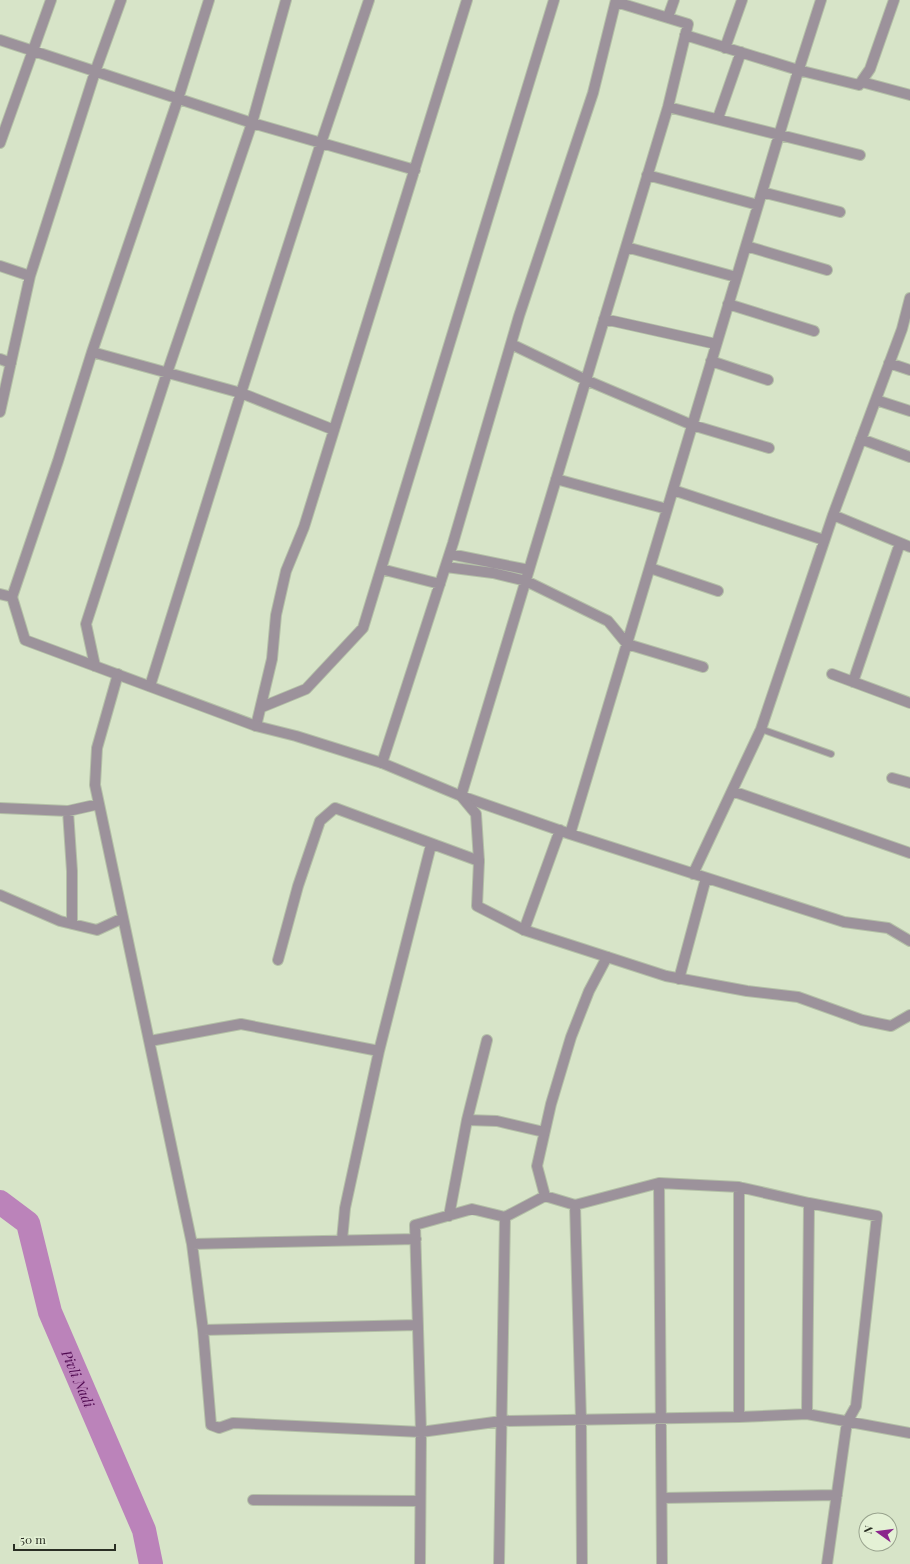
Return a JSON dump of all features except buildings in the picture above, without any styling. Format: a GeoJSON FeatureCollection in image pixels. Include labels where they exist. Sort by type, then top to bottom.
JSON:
{"type":"FeatureCollection","features":[{"type":"Feature","properties":{"kind":"street"},"geometry":{"type":"LineString","coordinates":[[0,143],[51,0]]}},
{"type":"Feature","properties":{"kind":"street"},"geometry":{"type":"LineString","coordinates":[[0,412],[30,276],[95,72],[121,0]]}},
{"type":"Feature","properties":{"kind":"street"},"geometry":{"type":"LineString","coordinates":[[208,0],[178,99],[92,352],[56,469],[12,597],[26,640],[256,726],[296,736],[382,763],[461,796],[570,834],[844,922],[888,928],[910,941]]}},
{"type":"Feature","properties":{"kind":"street"},"geometry":{"type":"LineString","coordinates":[[95,666],[86,624],[167,373],[252,123],[286,0]]}},
{"type":"Feature","properties":{"kind":"street"},"geometry":{"type":"LineString","coordinates":[[150,686],[241,393],[321,143],[369,0]]}},
{"type":"Feature","properties":{"kind":"street"},"geometry":{"type":"LineString","coordinates":[[256,726],[262,707],[272,659],[276,615],[286,571],[304,527],[467,0]]}},
{"type":"Feature","properties":{"kind":"street"},"geometry":{"type":"LineString","coordinates":[[262,707],[306,689],[363,628],[554,0]]}},
{"type":"Feature","properties":{"kind":"street"},"geometry":{"type":"LineString","coordinates":[[668,17],[674,0]]}},
{"type":"Feature","properties":{"kind":"street"},"geometry":{"type":"LineString","coordinates":[[725,48],[742,0]]}},
{"type":"Feature","properties":{"kind":"street"},"geometry":{"type":"LineString","coordinates":[[570,834],[798,70],[821,0]]}},
{"type":"Feature","properties":{"kind":"street"},"geometry":{"type":"LineString","coordinates":[[685,35],[798,70],[859,85],[870,69],[894,0]]}},
{"type":"Feature","properties":{"kind":"street"},"geometry":{"type":"LineString","coordinates":[[382,763],[446,567],[511,344],[593,93],[616,1],[688,24],[668,107],[461,796]]}},
{"type":"Feature","properties":{"kind":"street"},"geometry":{"type":"LineString","coordinates":[[0,40],[252,123],[415,170]]}},
{"type":"Feature","properties":{"kind":"street"},"geometry":{"type":"LineString","coordinates":[[718,118],[741,52]]}},
{"type":"Feature","properties":{"kind":"street"},"geometry":{"type":"LineString","coordinates":[[862,82],[910,95]]}},
{"type":"Feature","properties":{"kind":"street"},"geometry":{"type":"LineString","coordinates":[[668,107],[718,118],[860,155]]}},
{"type":"Feature","properties":{"kind":"street"},"geometry":{"type":"LineString","coordinates":[[647,175],[758,205]]}},
{"type":"Feature","properties":{"kind":"street"},"geometry":{"type":"LineString","coordinates":[[762,192],[840,212]]}},
{"type":"Feature","properties":{"kind":"street"},"geometry":{"type":"LineString","coordinates":[[746,246],[827,270]]}},
{"type":"Feature","properties":{"kind":"street"},"geometry":{"type":"LineString","coordinates":[[626,247],[736,277]]}},
{"type":"Feature","properties":{"kind":"street"},"geometry":{"type":"LineString","coordinates":[[0,266],[30,276]]}},
{"type":"Feature","properties":{"kind":"street"},"geometry":{"type":"LineString","coordinates":[[693,874],[761,729],[833,515],[889,363],[906,331],[910,298]]}},
{"type":"Feature","properties":{"kind":"street"},"geometry":{"type":"LineString","coordinates":[[728,304],[814,331]]}},
{"type":"Feature","properties":{"kind":"street"},"geometry":{"type":"LineString","coordinates":[[604,319],[716,344]]}},
{"type":"Feature","properties":{"kind":"street"},"geometry":{"type":"LineString","coordinates":[[511,344],[586,380],[692,425],[769,448]]}},
{"type":"Feature","properties":{"kind":"street"},"geometry":{"type":"LineString","coordinates":[[92,352],[241,393],[334,430]]}},
{"type":"Feature","properties":{"kind":"street"},"geometry":{"type":"LineString","coordinates":[[0,359],[11,363]]}},
{"type":"Feature","properties":{"kind":"street"},"geometry":{"type":"LineString","coordinates":[[711,361],[768,380]]}},
{"type":"Feature","properties":{"kind":"street"},"geometry":{"type":"LineString","coordinates":[[889,363],[910,370]]}},
{"type":"Feature","properties":{"kind":"street"},"geometry":{"type":"LineString","coordinates":[[876,400],[910,411]]}},
{"type":"Feature","properties":{"kind":"street"},"geometry":{"type":"LineString","coordinates":[[861,439],[910,457]]}},
{"type":"Feature","properties":{"kind":"street"},"geometry":{"type":"LineString","coordinates":[[556,479],[667,509]]}},
{"type":"Feature","properties":{"kind":"street"},"geometry":{"type":"LineString","coordinates":[[673,490],[824,540]]}},
{"type":"Feature","properties":{"kind":"street"},"geometry":{"type":"LineString","coordinates":[[833,515],[905,545],[853,682]]}},
{"type":"Feature","properties":{"kind":"street"},"geometry":{"type":"LineString","coordinates":[[450,554],[529,570]]}},
{"type":"Feature","properties":{"kind":"street"},"geometry":{"type":"LineString","coordinates":[[446,567],[493,573],[526,581],[608,621],[627,644],[703,667]]}},
{"type":"Feature","properties":{"kind":"street"},"geometry":{"type":"LineString","coordinates":[[650,568],[718,591]]}},
{"type":"Feature","properties":{"kind":"street"},"geometry":{"type":"LineString","coordinates":[[381,569],[440,584]]}},
{"type":"Feature","properties":{"kind":"street"},"geometry":{"type":"LineString","coordinates":[[0,594],[12,597]]}},
{"type":"Feature","properties":{"kind":"street"},"geometry":{"type":"LineString","coordinates":[[118,674],[97,748],[95,785],[192,1244],[204,1330],[211,1425],[219,1428],[232,1423],[421,1432],[502,1421],[662,1419],[807,1414],[910,1433]]}},
{"type":"Feature","properties":{"kind":"street"},"geometry":{"type":"LineString","coordinates":[[832,674],[910,703]]}},
{"type":"Feature","properties":{"kind":"street"},"geometry":{"type":"LineString","coordinates":[[892,778],[910,783]]}},
{"type":"Feature","properties":{"kind":"street"},"geometry":{"type":"LineString","coordinates":[[732,791],[910,853]]}},
{"type":"Feature","properties":{"kind":"street"},"geometry":{"type":"LineString","coordinates":[[461,796],[476,814],[479,861],[477,906],[524,930],[666,976],[747,991],[798,997],[862,1020],[891,1026],[910,1014]]}},
{"type":"Feature","properties":{"kind":"street"},"geometry":{"type":"LineString","coordinates":[[0,808],[68,811],[99,804]]}},
{"type":"Feature","properties":{"kind":"street"},"geometry":{"type":"LineString","coordinates":[[278,960],[298,886],[320,821],[334,808],[431,845],[479,861]]}},
{"type":"Feature","properties":{"kind":"street"},"geometry":{"type":"LineString","coordinates":[[68,811],[72,871],[72,924]]}},
{"type":"Feature","properties":{"kind":"street"},"geometry":{"type":"LineString","coordinates":[[524,930],[560,830]]}},
{"type":"Feature","properties":{"kind":"street"},"geometry":{"type":"LineString","coordinates":[[342,1240],[345,1208],[379,1050],[431,845]]}},
{"type":"Feature","properties":{"kind":"street"},"geometry":{"type":"LineString","coordinates":[[679,979],[706,878]]}},
{"type":"Feature","properties":{"kind":"street"},"geometry":{"type":"LineString","coordinates":[[0,895],[60,921],[97,930],[123,918]]}},
{"type":"Feature","properties":{"kind":"street"},"geometry":{"type":"LineString","coordinates":[[545,1196],[537,1166],[551,1104],[571,1037],[589,991],[607,957]]}},
{"type":"Feature","properties":{"kind":"street"},"geometry":{"type":"LineString","coordinates":[[150,1041],[241,1024],[379,1050]]}},
{"type":"Feature","properties":{"kind":"street"},"geometry":{"type":"LineString","coordinates":[[449,1216],[467,1120],[487,1040]]}},
{"type":"Feature","properties":{"kind":"street"},"geometry":{"type":"LineString","coordinates":[[467,1120],[497,1121],[544,1132]]}},
{"type":"Feature","properties":{"kind":"street"},"geometry":{"type":"LineString","coordinates":[[659,1183],[662,1564]]}},
{"type":"Feature","properties":{"kind":"street"},"geometry":{"type":"LineString","coordinates":[[420,1564],[421,1432],[415,1225],[472,1209],[505,1217],[545,1196],[575,1205],[659,1183],[739,1187],[809,1203],[877,1216],[856,1406],[847,1422],[827,1564]]}},
{"type":"Feature","properties":{"kind":"street"},"geometry":{"type":"LineString","coordinates":[[739,1187],[739,1417]]}},
{"type":"Feature","properties":{"kind":"street"},"geometry":{"type":"LineString","coordinates":[[807,1414],[809,1203]]}},
{"type":"Feature","properties":{"kind":"street"},"geometry":{"type":"LineString","coordinates":[[575,1205],[582,1564]]}},
{"type":"Feature","properties":{"kind":"street"},"geometry":{"type":"LineString","coordinates":[[499,1564],[505,1217]]}},
{"type":"Feature","properties":{"kind":"street"},"geometry":{"type":"LineString","coordinates":[[192,1244],[416,1239]]}},
{"type":"Feature","properties":{"kind":"street"},"geometry":{"type":"LineString","coordinates":[[204,1330],[418,1325]]}},
{"type":"Feature","properties":{"kind":"street"},"geometry":{"type":"LineString","coordinates":[[662,1498],[837,1495]]}},
{"type":"Feature","properties":{"kind":"street"},"geometry":{"type":"LineString","coordinates":[[253,1500],[420,1501]]}},
{"type":"Feature","properties":{"kind":"lane"},"geometry":{"type":"LineString","coordinates":[[761,729],[831,754]]}},
{"type":"Feature","properties":{"kind":"waterway","name":"Pivli Nadi"},"geometry":{"type":"LineString","coordinates":[[0,1202],[28,1223],[50,1312],[144,1530],[151,1564]]}}]}
